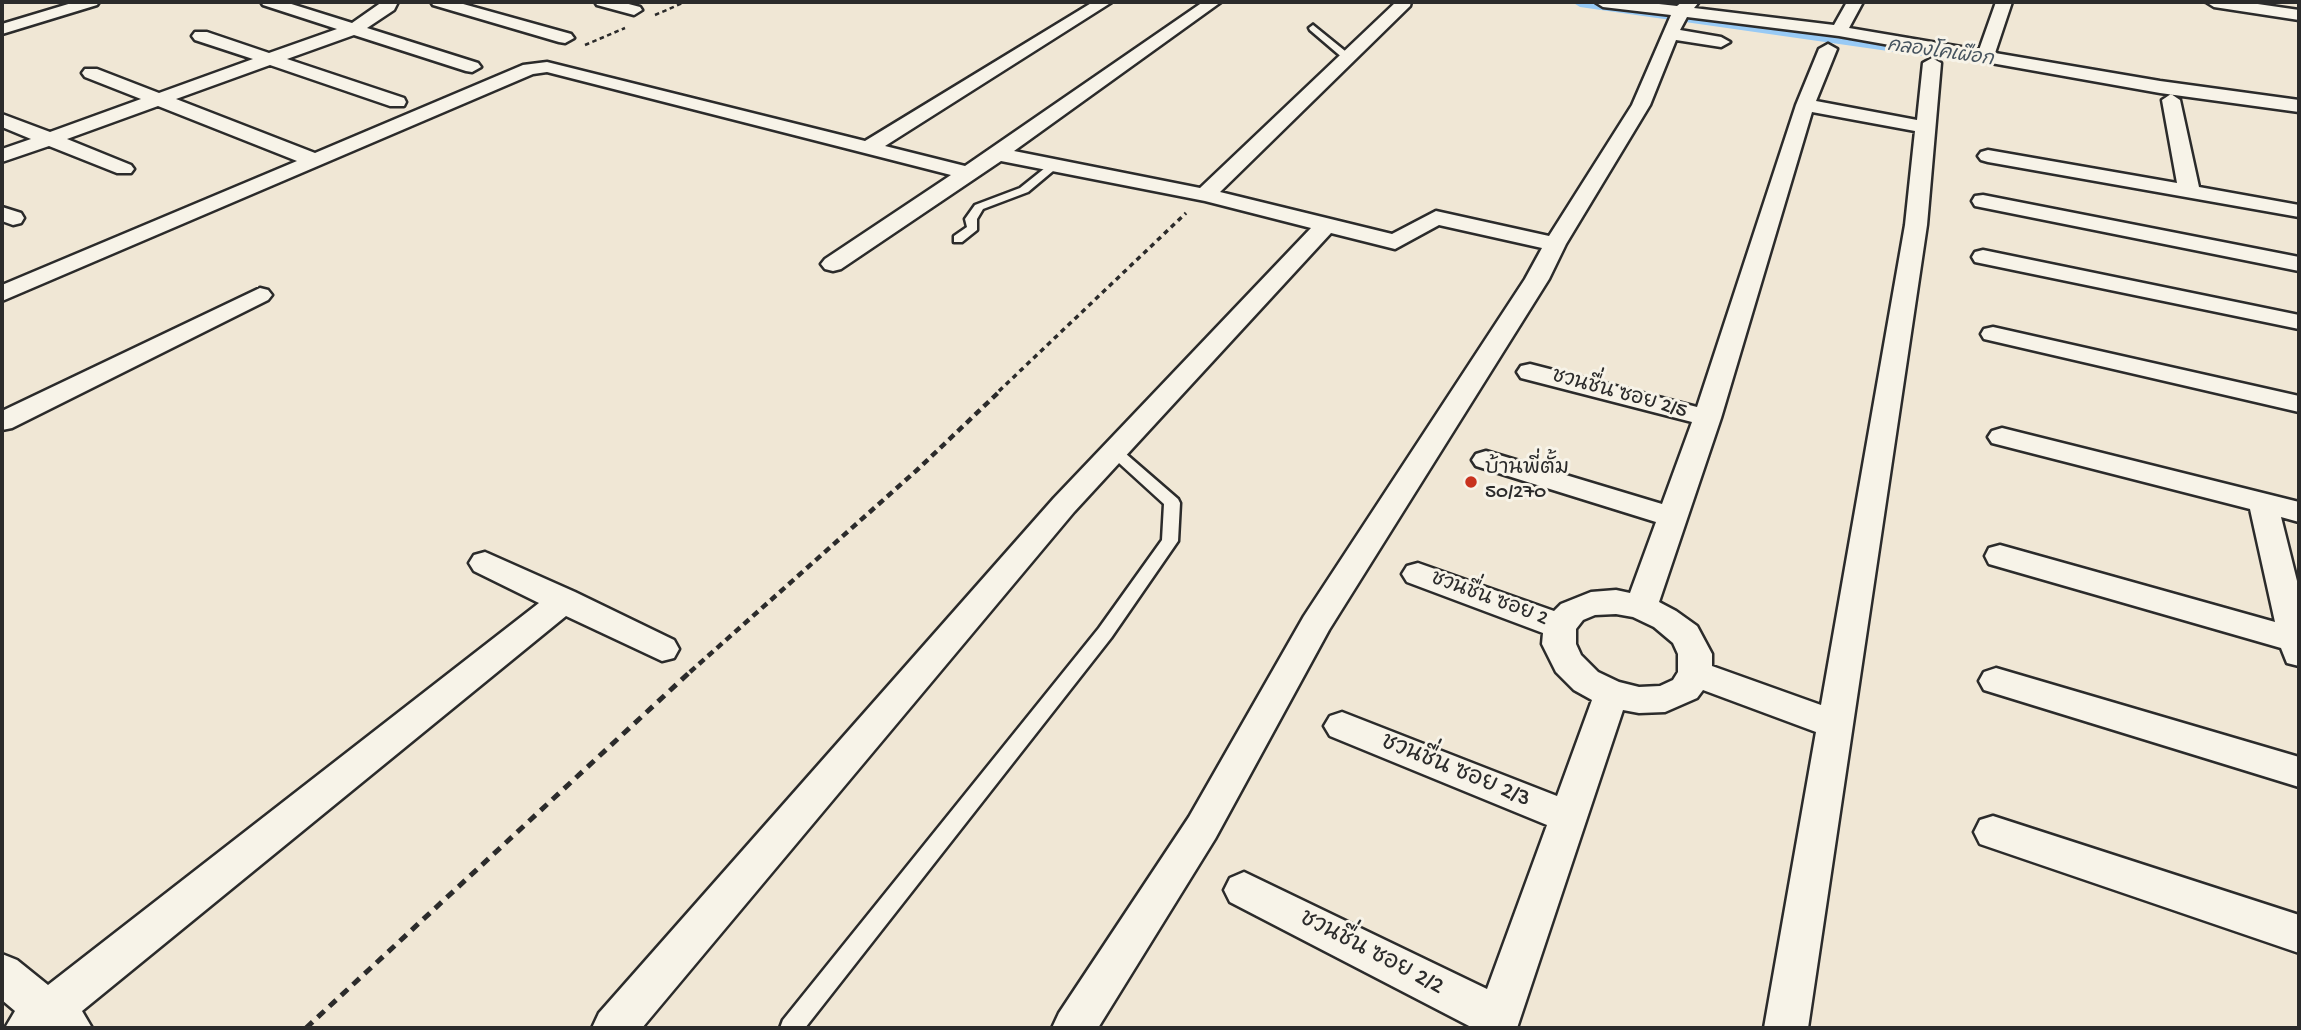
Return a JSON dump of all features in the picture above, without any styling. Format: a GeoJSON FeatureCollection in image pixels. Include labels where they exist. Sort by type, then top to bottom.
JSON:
{"type":"FeatureCollection","features":[{"type":"Feature","properties":{"kind":"street"},"geometry":{"type":"LineString","coordinates":[[2,29],[91,2]]}},
{"type":"Feature","properties":{"kind":"street"},"geometry":{"type":"LineString","coordinates":[[269,2],[472,66]]}},
{"type":"Feature","properties":{"kind":"street"},"geometry":{"type":"LineString","coordinates":[[2,156],[353,29],[380,13],[390,2]]}},
{"type":"Feature","properties":{"kind":"street"},"geometry":{"type":"LineString","coordinates":[[439,2],[571,44]]}},
{"type":"Feature","properties":{"kind":"street"},"geometry":{"type":"LineString","coordinates":[[603,2],[639,17]]}},
{"type":"Feature","properties":{"kind":"street"},"geometry":{"type":"LineString","coordinates":[[866,149],[1104,2]]}},
{"type":"Feature","properties":{"kind":"street"},"geometry":{"type":"LineString","coordinates":[[833,264],[997,154],[1213,2]]}},
{"type":"Feature","properties":{"kind":"street"},"geometry":{"type":"LineString","coordinates":[[1603,2],[1834,40],[1986,55],[2160,87],[2299,106]]}},
{"type":"Feature","properties":{"kind":"street"},"geometry":{"type":"LineString","coordinates":[[1641,607],[1707,418],[1805,105],[1834,40],[1855,2]]}},
{"type":"Feature","properties":{"kind":"street"},"geometry":{"type":"LineString","coordinates":[[1986,55],[2004,2]]}},
{"type":"Feature","properties":{"kind":"street"},"geometry":{"type":"LineString","coordinates":[[2214,2],[2299,15]]}},
{"type":"Feature","properties":{"kind":"street"},"geometry":{"type":"LineString","coordinates":[[1205,195],[1404,3]]}},
{"type":"Feature","properties":{"kind":"street"},"geometry":{"type":"LineString","coordinates":[[1680,16],[1721,42]]}},
{"type":"Feature","properties":{"kind":"street"},"geometry":{"type":"LineString","coordinates":[[1074,1028],[1202,828],[1315,624],[1537,279],[1555,244],[1641,105],[1680,16]]}},
{"type":"Feature","properties":{"kind":"street"},"geometry":{"type":"LineString","coordinates":[[201,36],[397,102]]}},
{"type":"Feature","properties":{"kind":"street"},"geometry":{"type":"LineString","coordinates":[[1786,1028],[1916,225],[1932,63]]}},
{"type":"Feature","properties":{"kind":"street"},"geometry":{"type":"LineString","coordinates":[[2,294],[522,70],[547,67],[967,173]]}},
{"type":"Feature","properties":{"kind":"street"},"geometry":{"type":"LineString","coordinates":[[91,73],[314,160]]}},
{"type":"Feature","properties":{"kind":"street"},"geometry":{"type":"LineString","coordinates":[[2171,100],[2189,191]]}},
{"type":"Feature","properties":{"kind":"street"},"geometry":{"type":"LineString","coordinates":[[1805,105],[1925,127]]}},
{"type":"Feature","properties":{"kind":"street"},"geometry":{"type":"LineString","coordinates":[[2,120],[124,169]]}},
{"type":"Feature","properties":{"kind":"street"},"geometry":{"type":"LineString","coordinates":[[997,154],[1205,195],[1395,242],[1436,218],[1555,244]]}},
{"type":"Feature","properties":{"kind":"street"},"geometry":{"type":"LineString","coordinates":[[1988,156],[2299,211]]}},
{"type":"Feature","properties":{"kind":"street"},"geometry":{"type":"LineString","coordinates":[[1983,201],[2299,264]]}},
{"type":"Feature","properties":{"kind":"street"},"geometry":{"type":"LineString","coordinates":[[614,1028],[1113,450],[1325,226]]}},
{"type":"Feature","properties":{"kind":"street"},"geometry":{"type":"LineString","coordinates":[[1983,257],[2299,322]]}},
{"type":"Feature","properties":{"kind":"street"},"geometry":{"type":"LineString","coordinates":[[2,422],[260,295]]}},
{"type":"Feature","properties":{"kind":"street"},"geometry":{"type":"LineString","coordinates":[[1993,334],[2299,404]]}},
{"type":"Feature","properties":{"kind":"street","name":"ชวนชื่น ซอย 2/5"},"geometry":{"type":"LineString","coordinates":[[1530,372],[1707,418]]}},
{"type":"Feature","properties":{"kind":"street"},"geometry":{"type":"LineString","coordinates":[[2002,437],[2299,512]]}},
{"type":"Feature","properties":{"kind":"street"},"geometry":{"type":"LineString","coordinates":[[1486,460],[1673,517]]}},
{"type":"Feature","properties":{"kind":"street"},"geometry":{"type":"LineString","coordinates":[[2263,503],[2298,645]]}},
{"type":"Feature","properties":{"kind":"street"},"geometry":{"type":"LineString","coordinates":[[2000,556],[2298,645]]}},
{"type":"Feature","properties":{"kind":"street"},"geometry":{"type":"LineString","coordinates":[[485,563],[662,649]]}},
{"type":"Feature","properties":{"kind":"street","name":"ชวนชื่น ซอย 2"},"geometry":{"type":"LineString","coordinates":[[1418,574],[1560,626]]}},
{"type":"Feature","properties":{"kind":"street"},"geometry":{"type":"LineString","coordinates":[[2,974],[49,1022],[564,600]]}},
{"type":"Feature","properties":{"kind":"street"},"geometry":{"type":"LineString","coordinates":[[1616,602],[1641,607],[1665,619],[1685,635],[1695,654],[1695,673],[1685,689],[1665,699],[1639,700],[1611,694],[1586,681],[1568,663],[1559,644],[1560,626],[1572,612],[1591,604],[1616,602]]}},
{"type":"Feature","properties":{"kind":"street"},"geometry":{"type":"LineString","coordinates":[[1695,673],[1835,725]]}},
{"type":"Feature","properties":{"kind":"street"},"geometry":{"type":"LineString","coordinates":[[1996,681],[2299,772]]}},
{"type":"Feature","properties":{"kind":"street"},"geometry":{"type":"LineString","coordinates":[[1497,1023],[1611,694]]}},
{"type":"Feature","properties":{"kind":"street","name":"ชวนชื่น ซอย 2/3"},"geometry":{"type":"LineString","coordinates":[[1342,726],[1568,817]]}},
{"type":"Feature","properties":{"kind":"street"},"geometry":{"type":"LineString","coordinates":[[1993,832],[2299,934]]}},
{"type":"Feature","properties":{"kind":"street","name":"ชวนชื่น ซอย 2/2"},"geometry":{"type":"LineString","coordinates":[[1244,890],[1497,1023]]}},
{"type":"Feature","properties":{"kind":"lane"},"geometry":{"type":"LineString","coordinates":[[1313,28],[1347,57]]}},
{"type":"Feature","properties":{"kind":"lane"},"geometry":{"type":"LineString","coordinates":[[958,239],[973,228],[971,219],[979,207],[1024,190],[1055,166]]}},
{"type":"Feature","properties":{"kind":"lane"},"geometry":{"type":"LineString","coordinates":[[792,1028],[1105,633],[1170,541],[1172,503],[1113,450]]}},
{"type":"Feature","properties":{"kind":"path"},"geometry":{"type":"LineString","coordinates":[[571,44],[685,2]]}},
{"type":"Feature","properties":{"kind":"path"},"geometry":{"type":"LineString","coordinates":[[306,1028],[718,646],[916,470],[1205,195]]}},
{"type":"Feature","properties":{"kind":"waterway","name":"คลองโคเผือก"},"geometry":{"type":"LineString","coordinates":[[1580,2],[1965,57]]}},
{"type":"Feature","properties":{"kind":"place","name":"บ้านพี่ตั้ม 50/270"},"geometry":{"type":"Point","coordinates":[1471,482]}}]}
